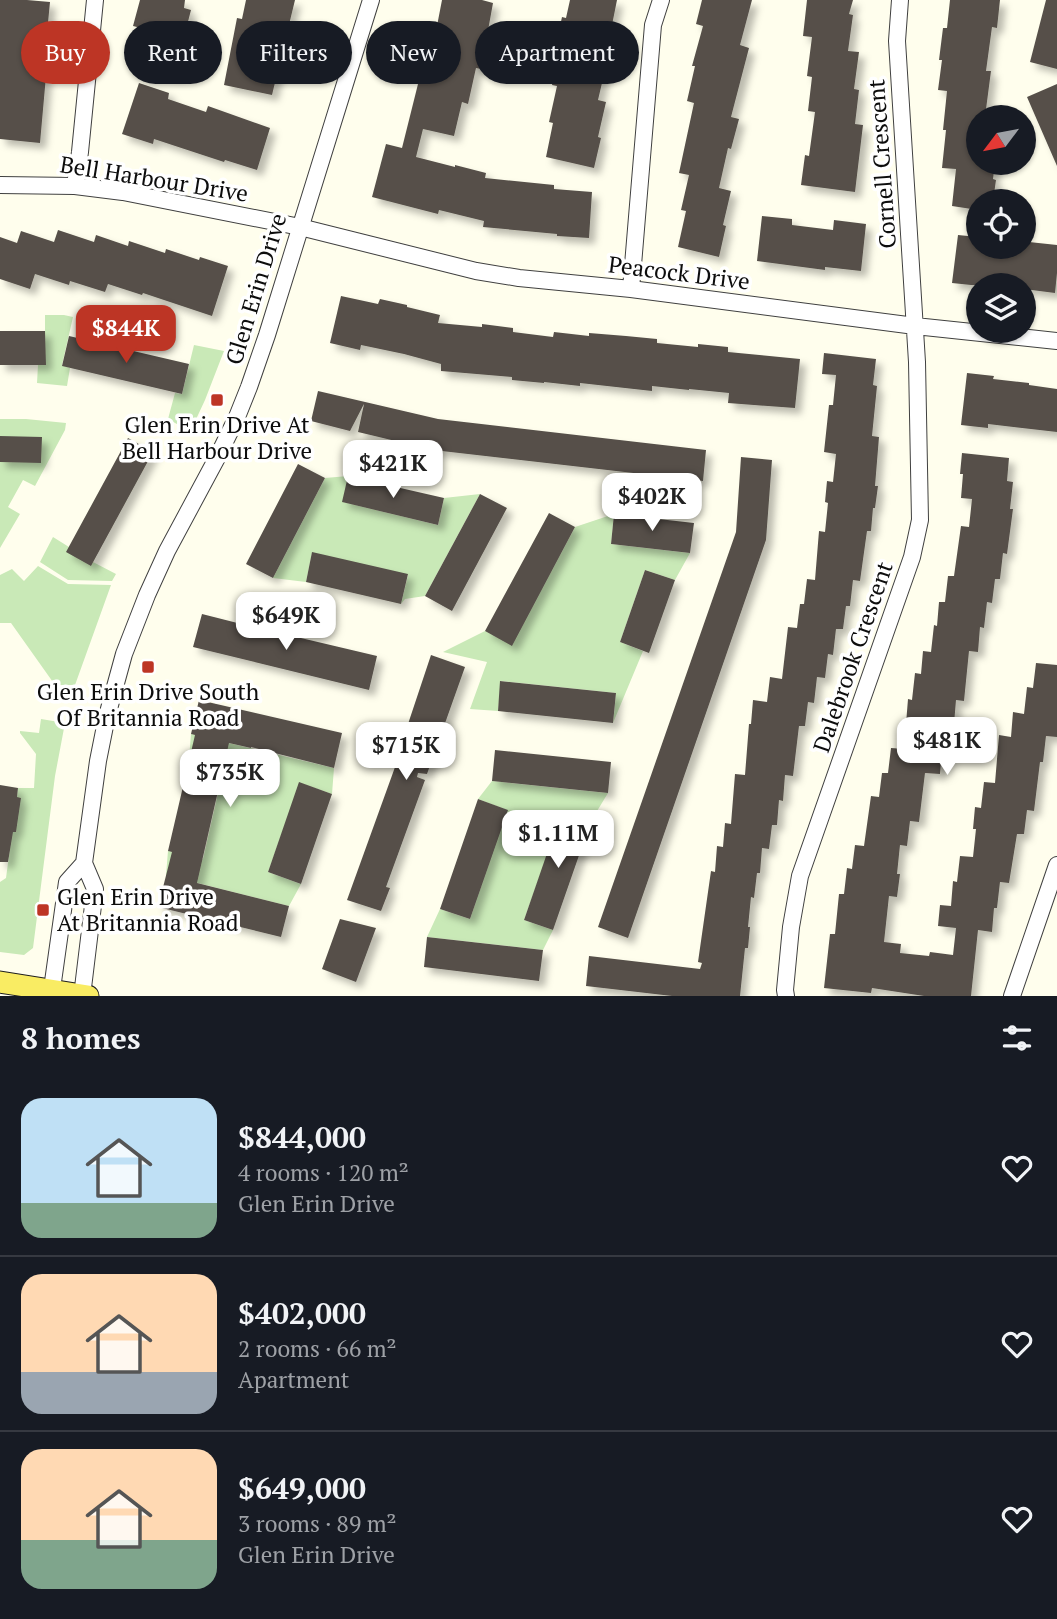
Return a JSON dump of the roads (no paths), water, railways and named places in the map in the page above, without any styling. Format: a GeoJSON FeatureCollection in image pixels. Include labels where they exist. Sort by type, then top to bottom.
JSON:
{"type":"FeatureCollection","features":[{"type":"Feature","properties":{"kind":"main road"},"geometry":{"type":"LineString","coordinates":[[0,982],[52,993],[84,996]]}},
{"type":"Feature","properties":{"kind":"street"},"geometry":{"type":"LineString","coordinates":[[75,186],[95,0]]}},
{"type":"Feature","properties":{"kind":"street","name":"Glen Erin Drive"},"geometry":{"type":"LineString","coordinates":[[84,996],[95,889],[84,863],[98,761],[124,654],[167,551],[218,456],[245,397],[267,335],[371,0]]}},
{"type":"Feature","properties":{"kind":"street"},"geometry":{"type":"LineString","coordinates":[[631,289],[653,25],[661,0]]}},
{"type":"Feature","properties":{"kind":"street","name":"Cornell Crescent"},"geometry":{"type":"LineString","coordinates":[[900,0],[897,41],[915,326]]}},
{"type":"Feature","properties":{"kind":"street","name":"Bell Harbour Drive"},"geometry":{"type":"LineString","coordinates":[[0,185],[75,186],[123,192],[300,227]]}},
{"type":"Feature","properties":{"kind":"street","name":"Peacock Drive"},"geometry":{"type":"LineString","coordinates":[[300,227],[476,271],[519,278],[631,289],[915,326],[1057,341]]}},
{"type":"Feature","properties":{"kind":"street","name":"Dalebrook Crescent"},"geometry":{"type":"LineString","coordinates":[[786,996],[791,927],[800,876],[912,557],[920,520],[915,326]]}},
{"type":"Feature","properties":{"kind":"street","name":"Glen Erin Drive"},"geometry":{"type":"LineString","coordinates":[[52,993],[67,882],[84,863]]}},
{"type":"Feature","properties":{"kind":"street"},"geometry":{"type":"LineString","coordinates":[[1012,996],[1057,865]]}},
{"type":"Feature","properties":{"kind":"place","name":"Glen Erin Drive At Bell Harbour Drive"},"geometry":{"type":"Point","coordinates":[217,400]}},
{"type":"Feature","properties":{"kind":"place","name":"Glen Erin Drive South Of Britannia Road"},"geometry":{"type":"Point","coordinates":[148,667]}},
{"type":"Feature","properties":{"kind":"place","name":"Glen Erin Drive At Britannia Road"},"geometry":{"type":"Point","coordinates":[43,910]}}]}
